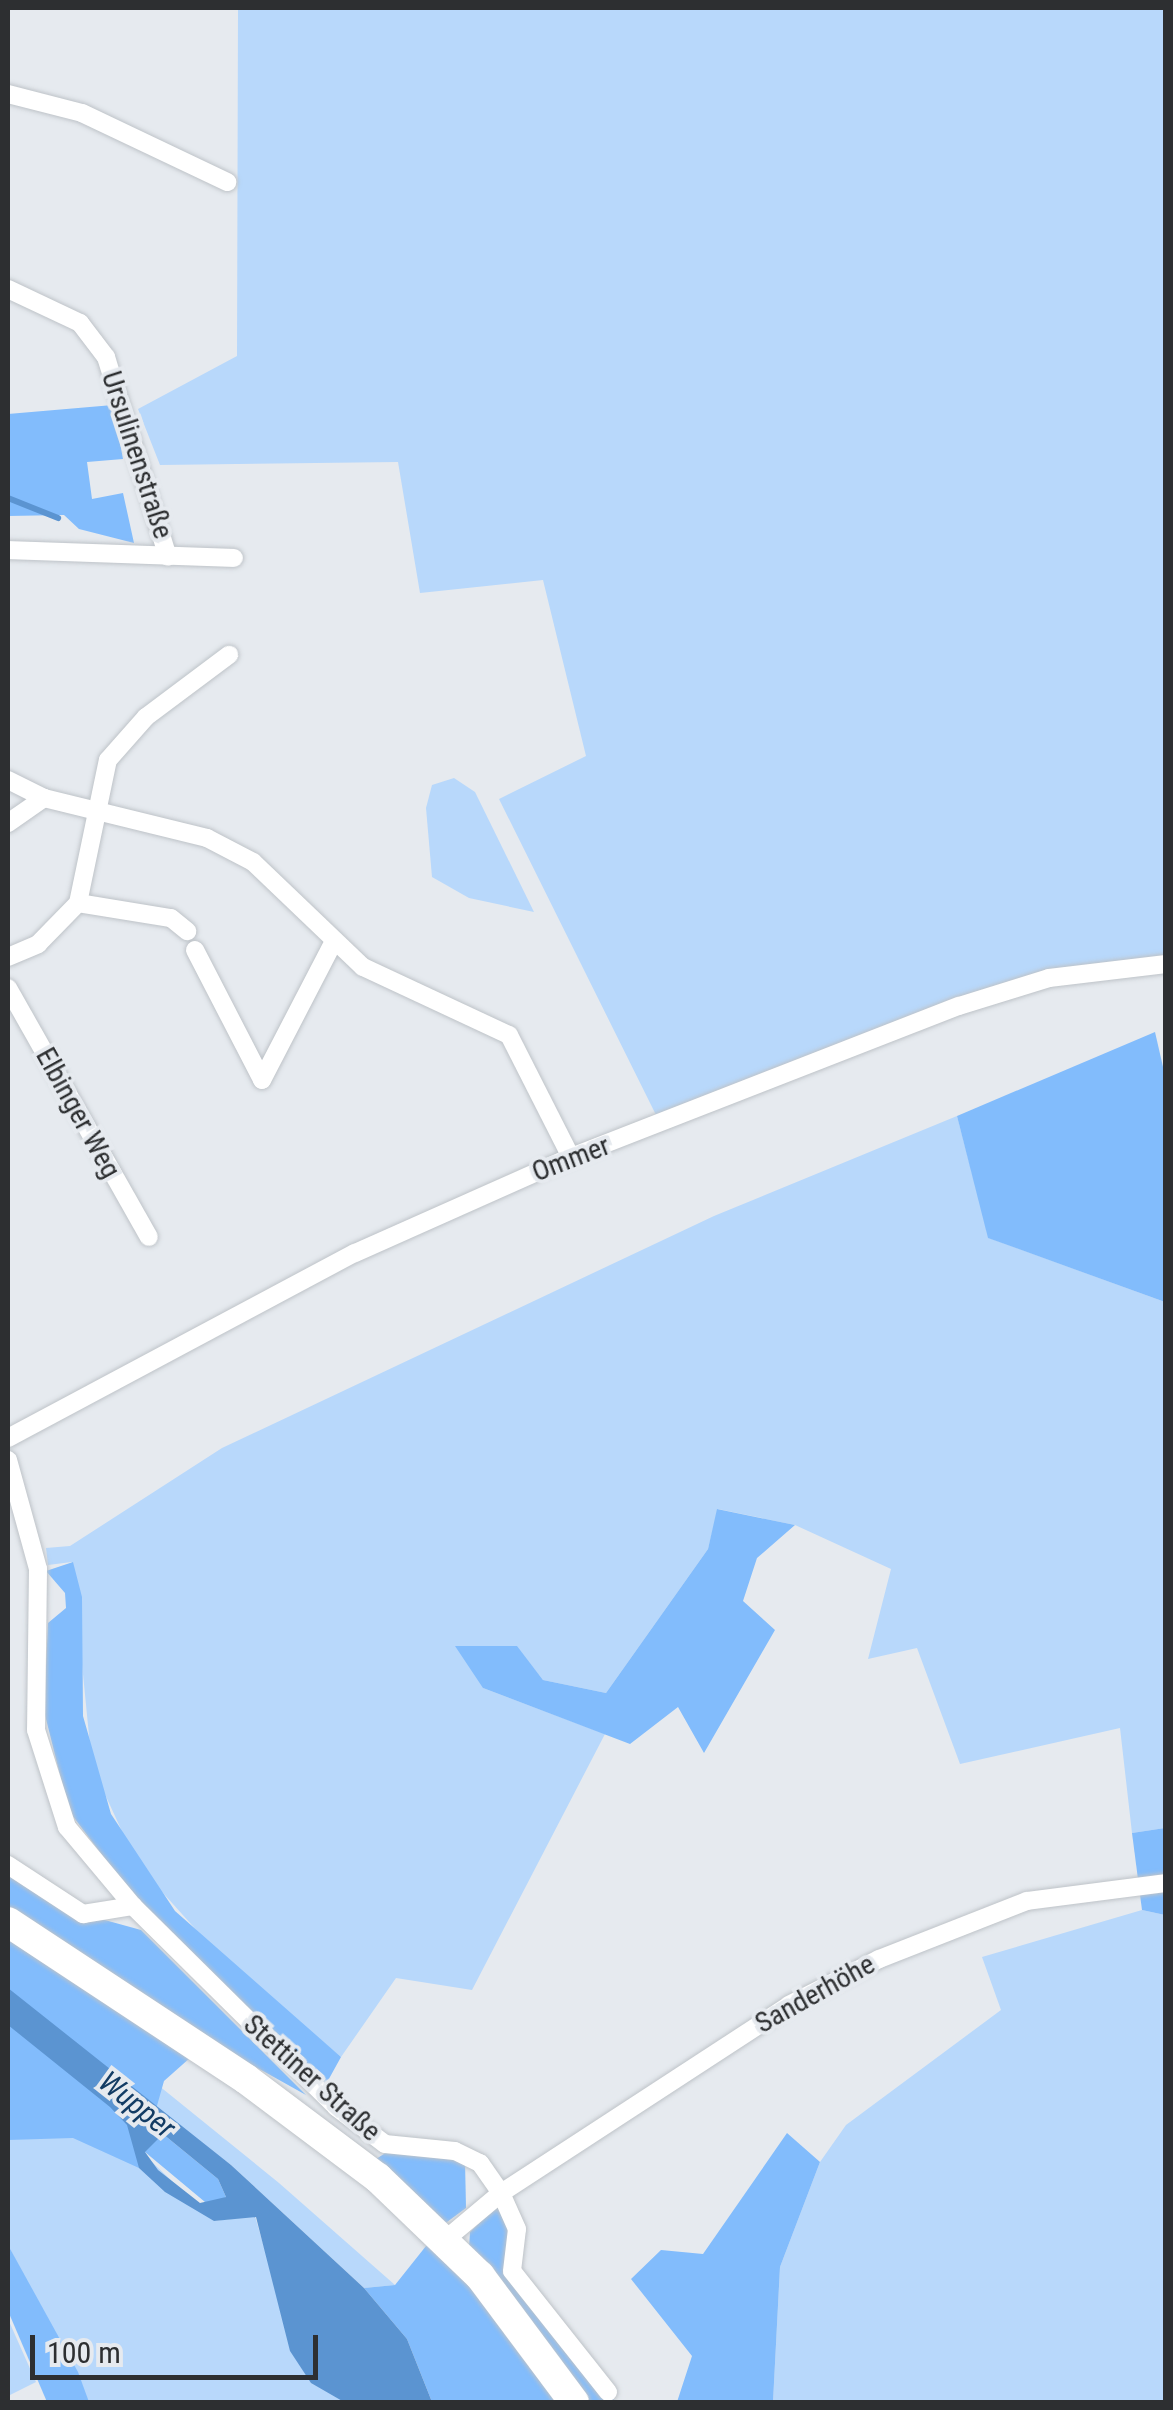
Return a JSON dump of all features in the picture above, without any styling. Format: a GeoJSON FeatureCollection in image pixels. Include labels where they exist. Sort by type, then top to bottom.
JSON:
{"type":"FeatureCollection","features":[{"type":"Feature","properties":{"kind":"main road"},"geometry":{"type":"LineString","coordinates":[[8,1922],[276,2100],[445,2240],[574,2402]]}},
{"type":"Feature","properties":{"kind":"street"},"geometry":{"type":"LineString","coordinates":[[8,94],[82,113],[227,182]]}},
{"type":"Feature","properties":{"kind":"street","name":"Ursulinenstraße"},"geometry":{"type":"LineString","coordinates":[[8,289],[80,323],[106,357],[168,557]]}},
{"type":"Feature","properties":{"kind":"street"},"geometry":{"type":"LineString","coordinates":[[8,550],[234,558]]}},
{"type":"Feature","properties":{"kind":"street"},"geometry":{"type":"LineString","coordinates":[[8,958],[38,944],[78,903],[108,760],[146,717],[229,654]]}},
{"type":"Feature","properties":{"kind":"street"},"geometry":{"type":"LineString","coordinates":[[8,780],[44,798],[98,814],[207,838],[253,862],[332,945],[509,1035],[571,1157]]}},
{"type":"Feature","properties":{"kind":"street"},"geometry":{"type":"LineString","coordinates":[[8,823],[44,798]]}},
{"type":"Feature","properties":{"kind":"street"},"geometry":{"type":"LineString","coordinates":[[78,903],[171,918],[186,931]]}},
{"type":"Feature","properties":{"kind":"street"},"geometry":{"type":"LineString","coordinates":[[195,950],[262,1080],[332,945]]}},
{"type":"Feature","properties":{"kind":"street","name":"Ommer"},"geometry":{"type":"LineString","coordinates":[[8,1438],[355,1253],[571,1157],[959,1006],[1049,978],[1166,964]]}},
{"type":"Feature","properties":{"kind":"street","name":"Elbinger Weg"},"geometry":{"type":"LineString","coordinates":[[8,988],[149,1238]]}},
{"type":"Feature","properties":{"kind":"street","name":"Stettiner Straße"},"geometry":{"type":"LineString","coordinates":[[8,1460],[38,1568],[44,1774],[75,1841],[133,1906],[360,2126],[394,2148],[471,2156],[501,2193]]}},
{"type":"Feature","properties":{"kind":"street"},"geometry":{"type":"LineString","coordinates":[[8,1865],[83,1914],[133,1906]]}},
{"type":"Feature","properties":{"kind":"street","name":"Sanderhöhe"},"geometry":{"type":"LineString","coordinates":[[501,2193],[773,2014],[879,1959],[1028,1901],[1166,1883]]}},
{"type":"Feature","properties":{"kind":"street"},"geometry":{"type":"LineString","coordinates":[[445,2240],[501,2193],[517,2229],[512,2271],[608,2392]]}},
{"type":"Feature","properties":{"kind":"shaded area"},"geometry":{"type":"Polygon","coordinates":[[[238,8],[1165,8],[1165,964],[1049,978],[661,1125],[499,799],[586,756],[543,580],[420,593],[398,462],[160,465],[138,409],[237,356],[238,8]]]}},
{"type":"Feature","properties":{"kind":"shaded area"},"geometry":{"type":"Polygon","coordinates":[[[113,405],[123,459],[87,462],[92,499],[123,493],[134,543],[79,529],[64,515],[8,516],[8,414],[113,405]]]}},
{"type":"Feature","properties":{"kind":"shaded area"},"geometry":{"type":"Polygon","coordinates":[[[454,778],[475,792],[534,912],[469,898],[432,877],[426,808],[432,785],[454,778]]]}},
{"type":"Feature","properties":{"kind":"shaded area"},"geometry":{"type":"Polygon","coordinates":[[[1155,1032],[1166,1080],[1165,1302],[988,1238],[957,1116],[1155,1032]]]}},
{"type":"Feature","properties":{"kind":"shaded area"},"geometry":{"type":"Polygon","coordinates":[[[957,1116],[989,1238],[1165,1302],[1165,1828],[1132,1833],[1120,1728],[960,1764],[917,1648],[868,1659],[891,1569],[795,1525],[718,1509],[708,1549],[606,1693],[543,1680],[516,1646],[483,1688],[605,1734],[472,1990],[396,1978],[341,2057],[217,1953],[137,1864],[92,1766],[72,1562],[48,1565],[46,1548],[70,1546],[222,1448],[714,1216],[957,1116]]]}},
{"type":"Feature","properties":{"kind":"shaded area"},"geometry":{"type":"Polygon","coordinates":[[[717,1509],[795,1525],[757,1558],[743,1601],[775,1630],[704,1753],[678,1707],[630,1744],[483,1688],[455,1646],[517,1646],[543,1680],[606,1693],[708,1549],[717,1509]]]}},
{"type":"Feature","properties":{"kind":"shaded area"},"geometry":{"type":"Polygon","coordinates":[[[73,1562],[82,1597],[83,1716],[111,1814],[175,1911],[341,2057],[325,2086],[127,1888],[69,1811],[44,1711],[48,1623],[66,1608],[65,1593],[46,1571],[73,1562]]]}},
{"type":"Feature","properties":{"kind":"shaded area"},"geometry":{"type":"Polygon","coordinates":[[[1165,1828],[1165,1915],[1142,1910],[1132,1833],[1165,1828]]]}},
{"type":"Feature","properties":{"kind":"shaded area"},"geometry":{"type":"Polygon","coordinates":[[[8,1865],[83,1914],[141,1930],[306,2095],[209,2041],[164,2081],[145,2148],[163,2134],[218,2179],[226,2197],[211,2207],[145,2152],[139,2168],[73,2138],[8,2140],[8,1865]]]}},
{"type":"Feature","properties":{"kind":"shaded area"},"geometry":{"type":"Polygon","coordinates":[[[1142,1910],[1165,1915],[1165,2402],[773,2402],[780,2267],[820,2162],[846,2125],[1001,2010],[982,1957],[1142,1910]]]}},
{"type":"Feature","properties":{"kind":"shaded area"},"geometry":{"type":"Polygon","coordinates":[[[8,2025],[214,2221],[255,2216],[268,2261],[344,2402],[89,2402],[8,2245],[8,2025]]]}},
{"type":"Feature","properties":{"kind":"shaded area"},"geometry":{"type":"Polygon","coordinates":[[[158,2085],[279,2183],[395,2285],[364,2288],[231,2165],[136,2095],[158,2085]]]}},
{"type":"Feature","properties":{"kind":"shaded area"},"geometry":{"type":"Polygon","coordinates":[[[787,2133],[820,2162],[780,2267],[773,2402],[677,2402],[692,2356],[631,2279],[661,2250],[703,2254],[787,2133]]]}},
{"type":"Feature","properties":{"kind":"shaded area"},"geometry":{"type":"Polygon","coordinates":[[[387,2152],[465,2161],[466,2208],[443,2225],[373,2161],[387,2152]]]}},
{"type":"Feature","properties":{"kind":"shaded area"},"geometry":{"type":"Polygon","coordinates":[[[495,2208],[505,2208],[512,2229],[506,2271],[616,2402],[586,2402],[469,2248],[470,2232],[495,2208]]]}},
{"type":"Feature","properties":{"kind":"shaded area"},"geometry":{"type":"Polygon","coordinates":[[[430,2241],[470,2282],[560,2402],[432,2402],[407,2339],[364,2288],[395,2285],[430,2241]]]}},
{"type":"Feature","properties":{"kind":"shaded area"},"geometry":{"type":"Polygon","coordinates":[[[8,2245],[78,2372],[89,2402],[47,2402],[8,2311],[8,2245]]]}},
{"type":"Feature","properties":{"kind":"shaded area"},"geometry":{"type":"Polygon","coordinates":[[[8,2319],[36,2382],[8,2396],[8,2319]]]}},
{"type":"Feature","properties":{"kind":"water","name":"Wupper"},"geometry":{"type":"Polygon","coordinates":[[[8,1988],[231,2165],[364,2288],[407,2339],[432,2402],[344,2402],[311,2383],[290,2351],[256,2217],[214,2221],[165,2192],[139,2168],[127,2125],[8,2025],[8,1988]],[[163,2134],[145,2152],[158,2170],[200,2203],[226,2197],[218,2179],[163,2134]]]}},
{"type":"Feature","properties":{"kind":"waterway"},"geometry":{"type":"LineString","coordinates":[[8,498],[58,518]]}}]}
